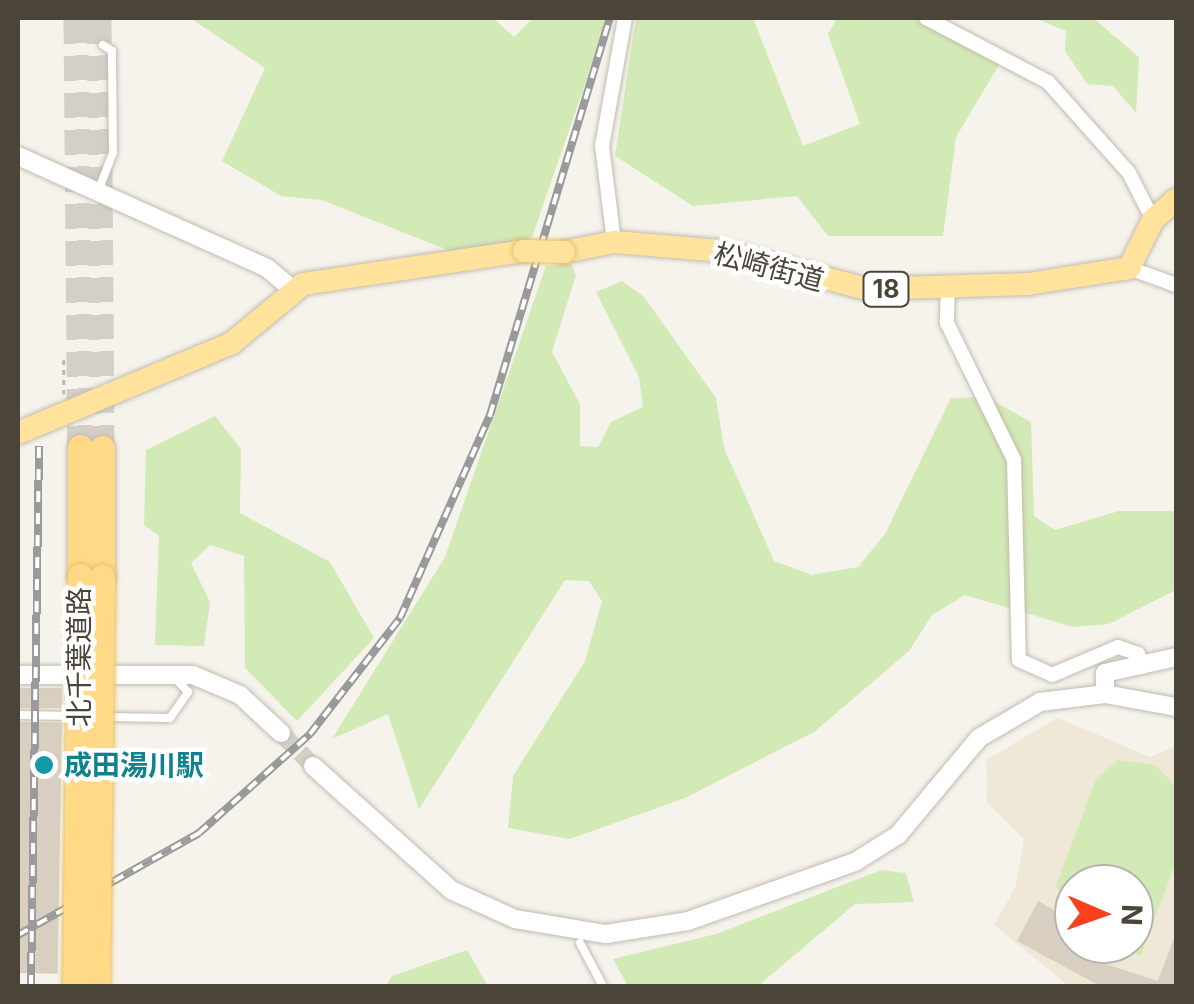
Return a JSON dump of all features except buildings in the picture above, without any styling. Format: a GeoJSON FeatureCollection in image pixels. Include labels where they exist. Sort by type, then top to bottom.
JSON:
{"type":"FeatureCollection","features":[{"type":"Feature","properties":{"kind":"highway","name":"北千葉道路"},"geometry":{"type":"LineString","coordinates":[[91,447],[98,986]]}},
{"type":"Feature","properties":{"kind":"highway","name":"北千葉道路"},"geometry":{"type":"LineString","coordinates":[[75,986],[91,576]]}},
{"type":"Feature","properties":{"kind":"main road"},"geometry":{"type":"LineString","coordinates":[[1130,268],[1153,220],[1176,199]]}},
{"type":"Feature","properties":{"kind":"main road","name":"松崎街道"},"geometry":{"type":"LineString","coordinates":[[294,291],[524,251],[564,252],[614,242],[722,251],[845,288],[948,287],[1130,268]]}},
{"type":"Feature","properties":{"kind":"main road"},"geometry":{"type":"LineString","coordinates":[[18,432],[232,344],[294,291]]}},
{"type":"Feature","properties":{"kind":"street"},"geometry":{"type":"LineString","coordinates":[[614,242],[602,146],[625,18]]}},
{"type":"Feature","properties":{"kind":"street"},"geometry":{"type":"LineString","coordinates":[[926,18],[1048,82],[1129,173],[1153,220]]}},
{"type":"Feature","properties":{"kind":"street"},"geometry":{"type":"LineString","coordinates":[[18,156],[267,268],[294,291]]}},
{"type":"Feature","properties":{"kind":"street"},"geometry":{"type":"LineString","coordinates":[[1130,268],[1176,285]]}},
{"type":"Feature","properties":{"kind":"street"},"geometry":{"type":"LineString","coordinates":[[948,287],[946,324],[1014,460],[1019,660],[1052,675],[1118,647],[1138,654],[1143,667]]}},
{"type":"Feature","properties":{"kind":"street"},"geometry":{"type":"LineString","coordinates":[[1105,694],[1105,673],[1143,667],[1176,656]]}},
{"type":"Feature","properties":{"kind":"street"},"geometry":{"type":"LineString","coordinates":[[18,674],[171,674],[219,682],[281,733]]}},
{"type":"Feature","properties":{"kind":"street"},"geometry":{"type":"LineString","coordinates":[[313,766],[425,872],[478,905],[577,932],[640,931],[855,862],[898,835],[990,730],[1040,702],[1105,694],[1176,707]]}},
{"type":"Feature","properties":{"kind":"lane"},"geometry":{"type":"LineString","coordinates":[[97,193],[113,153],[112,51],[103,45]]}},
{"type":"Feature","properties":{"kind":"lane"},"geometry":{"type":"LineString","coordinates":[[18,715],[170,718],[188,692],[171,674]]}},
{"type":"Feature","properties":{"kind":"lane"},"geometry":{"type":"LineString","coordinates":[[580,943],[603,986]]}},
{"type":"Feature","properties":{"kind":"path"},"geometry":{"type":"LineString","coordinates":[[64,360],[64,400]]}},
{"type":"Feature","properties":{"kind":"shaded area"},"geometry":{"type":"Polygon","coordinates":[[[1058,718],[1150,757],[1176,746],[1176,986],[1069,986],[994,925],[1016,886],[1024,839],[987,802],[986,760],[1058,718]]]}},
{"type":"Feature","properties":{"kind":"green space"},"geometry":{"type":"Polygon","coordinates":[[[190,18],[493,18],[514,37],[533,18],[608,18],[532,237],[465,257],[322,200],[281,196],[222,161],[265,68],[190,18]]]}},
{"type":"Feature","properties":{"kind":"green space"},"geometry":{"type":"Polygon","coordinates":[[[636,18],[753,18],[803,146],[860,124],[828,34],[837,18],[926,18],[1000,63],[956,137],[943,236],[828,236],[797,196],[693,206],[615,156],[636,18]]]}},
{"type":"Feature","properties":{"kind":"green space"},"geometry":{"type":"Polygon","coordinates":[[[1034,18],[1093,18],[1139,57],[1136,113],[1113,86],[1087,84],[1065,51],[1066,31],[1034,18]]]}},
{"type":"Feature","properties":{"kind":"green space"},"geometry":{"type":"Polygon","coordinates":[[[571,264],[576,275],[552,352],[580,404],[580,446],[598,447],[611,422],[643,407],[639,377],[596,292],[622,281],[644,297],[716,398],[724,448],[774,561],[812,575],[858,567],[885,534],[951,398],[986,397],[1031,422],[1034,516],[1055,530],[1119,511],[1176,511],[1176,590],[1109,624],[1073,627],[965,595],[932,615],[909,651],[814,732],[685,798],[570,839],[508,828],[513,776],[585,661],[602,601],[589,581],[565,580],[419,809],[388,714],[332,739],[445,557],[546,266],[571,264]]]}},
{"type":"Feature","properties":{"kind":"green space"},"geometry":{"type":"Polygon","coordinates":[[[215,416],[241,449],[240,513],[330,562],[374,638],[297,721],[245,668],[244,556],[210,545],[191,563],[210,602],[204,646],[155,645],[159,536],[144,525],[146,450],[215,416]]]}},
{"type":"Feature","properties":{"kind":"green space"},"geometry":{"type":"Polygon","coordinates":[[[1118,760],[1155,765],[1176,787],[1176,861],[1154,921],[1154,864],[1064,864],[1096,779],[1118,760]]]}},
{"type":"Feature","properties":{"kind":"green space"},"geometry":{"type":"Polygon","coordinates":[[[881,870],[906,873],[914,902],[855,904],[758,986],[628,986],[613,959],[716,934],[881,870]]]}},
{"type":"Feature","properties":{"kind":"green space"},"geometry":{"type":"Polygon","coordinates":[[[467,950],[488,986],[386,986],[392,976],[467,950]]]}},
{"type":"Feature","properties":{"kind":"tunnel"},"geometry":{"type":"LineString","coordinates":[[76,18],[80,447]]}},
{"type":"Feature","properties":{"kind":"tunnel"},"geometry":{"type":"LineString","coordinates":[[99,18],[102,448]]}},
{"type":"Feature","properties":{"kind":"tunnel"},"geometry":{"type":"LineString","coordinates":[[281,733],[313,766]]}},
{"type":"Feature","properties":{"kind":"railway"},"geometry":{"type":"LineString","coordinates":[[18,935],[199,833],[310,734],[400,618],[490,415],[610,18]]}},
{"type":"Feature","properties":{"kind":"railway"},"geometry":{"type":"LineString","coordinates":[[31,986],[39,446]]}},
{"type":"Feature","properties":{"kind":"place","name":"成田湯川駅"},"geometry":{"type":"Point","coordinates":[44,765]}}]}
